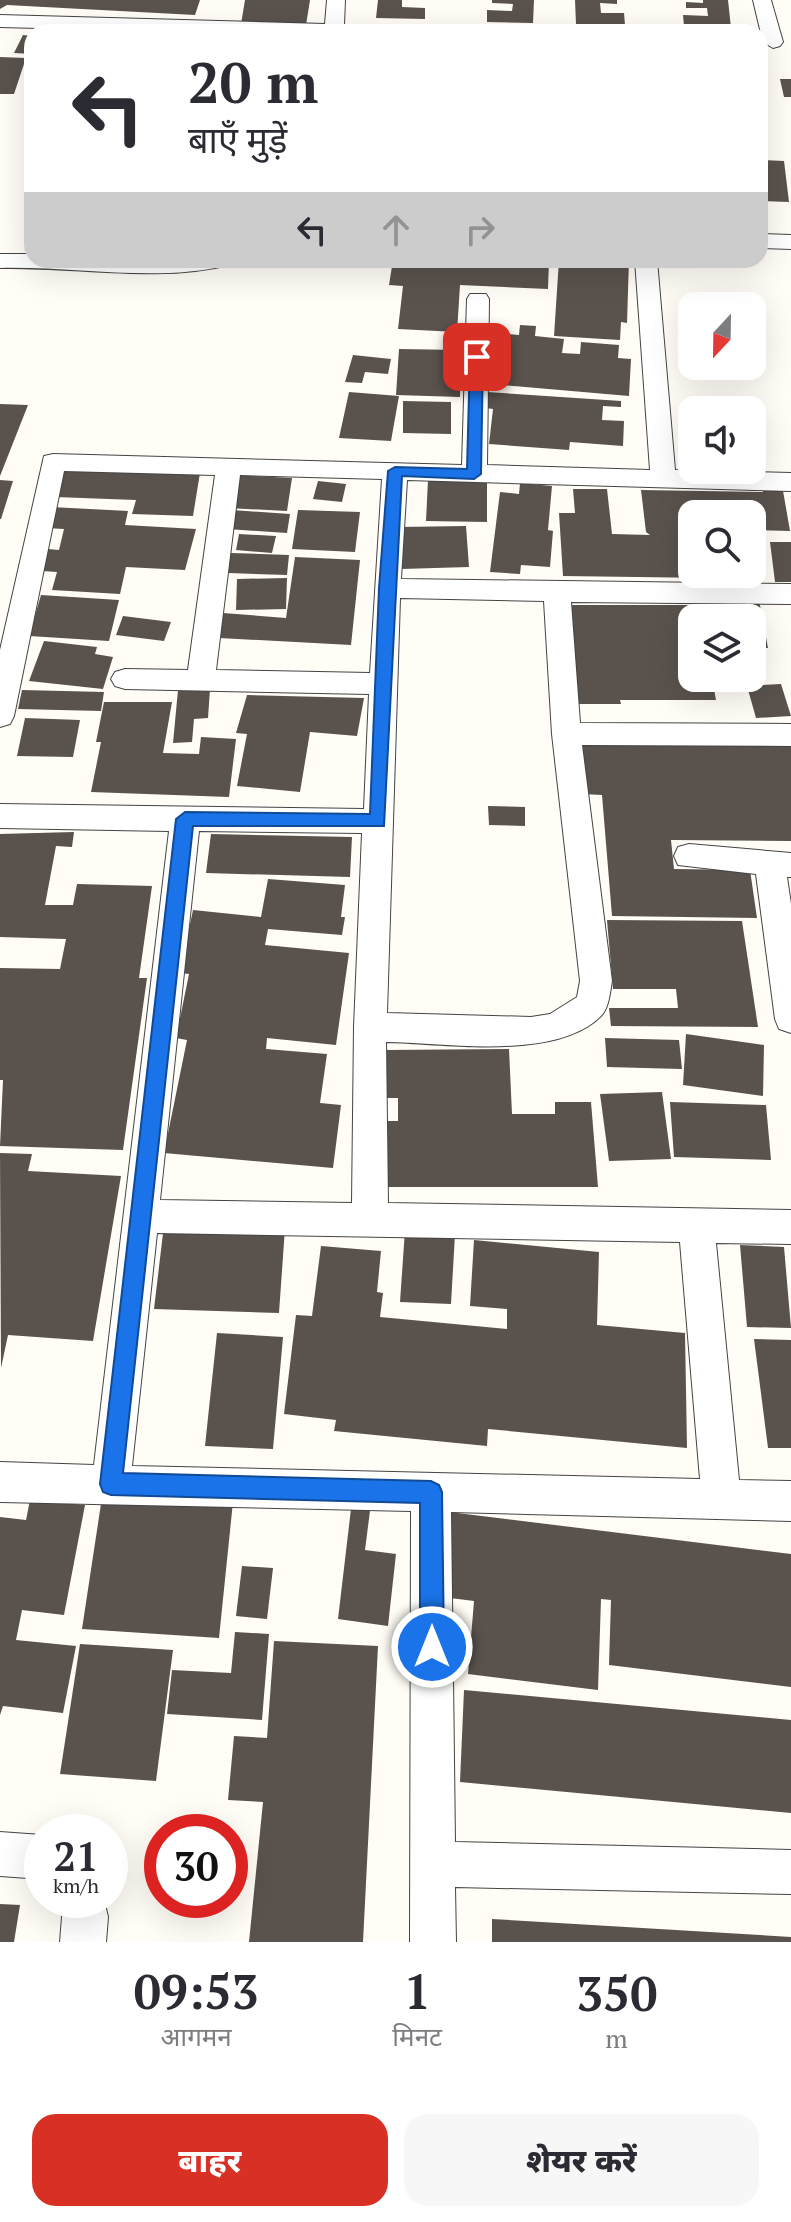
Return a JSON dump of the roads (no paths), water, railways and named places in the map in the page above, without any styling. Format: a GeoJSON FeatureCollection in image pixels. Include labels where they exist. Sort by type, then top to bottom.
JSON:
{"type":"FeatureCollection","features":[{"type":"Feature","properties":{"kind":"street"},"geometry":{"type":"LineString","coordinates":[[334,24],[336,0]]}},
{"type":"Feature","properties":{"kind":"street"},"geometry":{"type":"LineString","coordinates":[[762,0],[775,42]]}},
{"type":"Feature","properties":{"kind":"street"},"geometry":{"type":"LineString","coordinates":[[0,21],[213,20],[261,24]]}},
{"type":"Feature","properties":{"kind":"street"},"geometry":{"type":"LineString","coordinates":[[768,241],[791,242]]}},
{"type":"Feature","properties":{"kind":"street"},"geometry":{"type":"LineString","coordinates":[[0,261],[24,261]]}},
{"type":"Feature","properties":{"kind":"street"},"geometry":{"type":"LineString","coordinates":[[647,268],[663,479]]}},
{"type":"Feature","properties":{"kind":"street"},"geometry":{"type":"LineString","coordinates":[[474,474],[478,299]]}},
{"type":"Feature","properties":{"kind":"street"},"geometry":{"type":"LineString","coordinates":[[0,716],[53,462],[791,482]]}},
{"type":"Feature","properties":{"kind":"street"},"geometry":{"type":"LineString","coordinates":[[201,680],[229,467]]}},
{"type":"Feature","properties":{"kind":"street"},"geometry":{"type":"LineString","coordinates":[[370,1221],[370,1027],[387,588],[395,471]]}},
{"type":"Feature","properties":{"kind":"street"},"geometry":{"type":"LineString","coordinates":[[387,588],[791,594]]}},
{"type":"Feature","properties":{"kind":"street"},"geometry":{"type":"LineString","coordinates":[[370,1027],[531,1031],[556,1027],[591,1005],[596,981],[566,734],[557,592]]}},
{"type":"Feature","properties":{"kind":"street"},"geometry":{"type":"LineString","coordinates":[[125,679],[383,684]]}},
{"type":"Feature","properties":{"kind":"street"},"geometry":{"type":"LineString","coordinates":[[566,734],[791,735]]}},
{"type":"Feature","properties":{"kind":"street"},"geometry":{"type":"LineString","coordinates":[[0,816],[378,821]]}},
{"type":"Feature","properties":{"kind":"street"},"geometry":{"type":"LineString","coordinates":[[111,1484],[185,819]]}},
{"type":"Feature","properties":{"kind":"street"},"geometry":{"type":"LineString","coordinates":[[689,856],[781,864],[791,1019]]}},
{"type":"Feature","properties":{"kind":"street"},"geometry":{"type":"LineString","coordinates":[[141,1216],[791,1227]]}},
{"type":"Feature","properties":{"kind":"street"},"geometry":{"type":"LineString","coordinates":[[697,1227],[721,1500]]}},
{"type":"Feature","properties":{"kind":"street"},"geometry":{"type":"LineString","coordinates":[[0,1482],[791,1501]]}},
{"type":"Feature","properties":{"kind":"street"},"geometry":{"type":"LineString","coordinates":[[431,1492],[433,1942]]}},
{"type":"Feature","properties":{"kind":"street"},"geometry":{"type":"LineString","coordinates":[[0,1854],[24,1856]]}},
{"type":"Feature","properties":{"kind":"street"},"geometry":{"type":"LineString","coordinates":[[433,1864],[791,1872]]}},
{"type":"Feature","properties":{"kind":"street"},"geometry":{"type":"LineString","coordinates":[[83,1942],[85,1918]]}}]}
